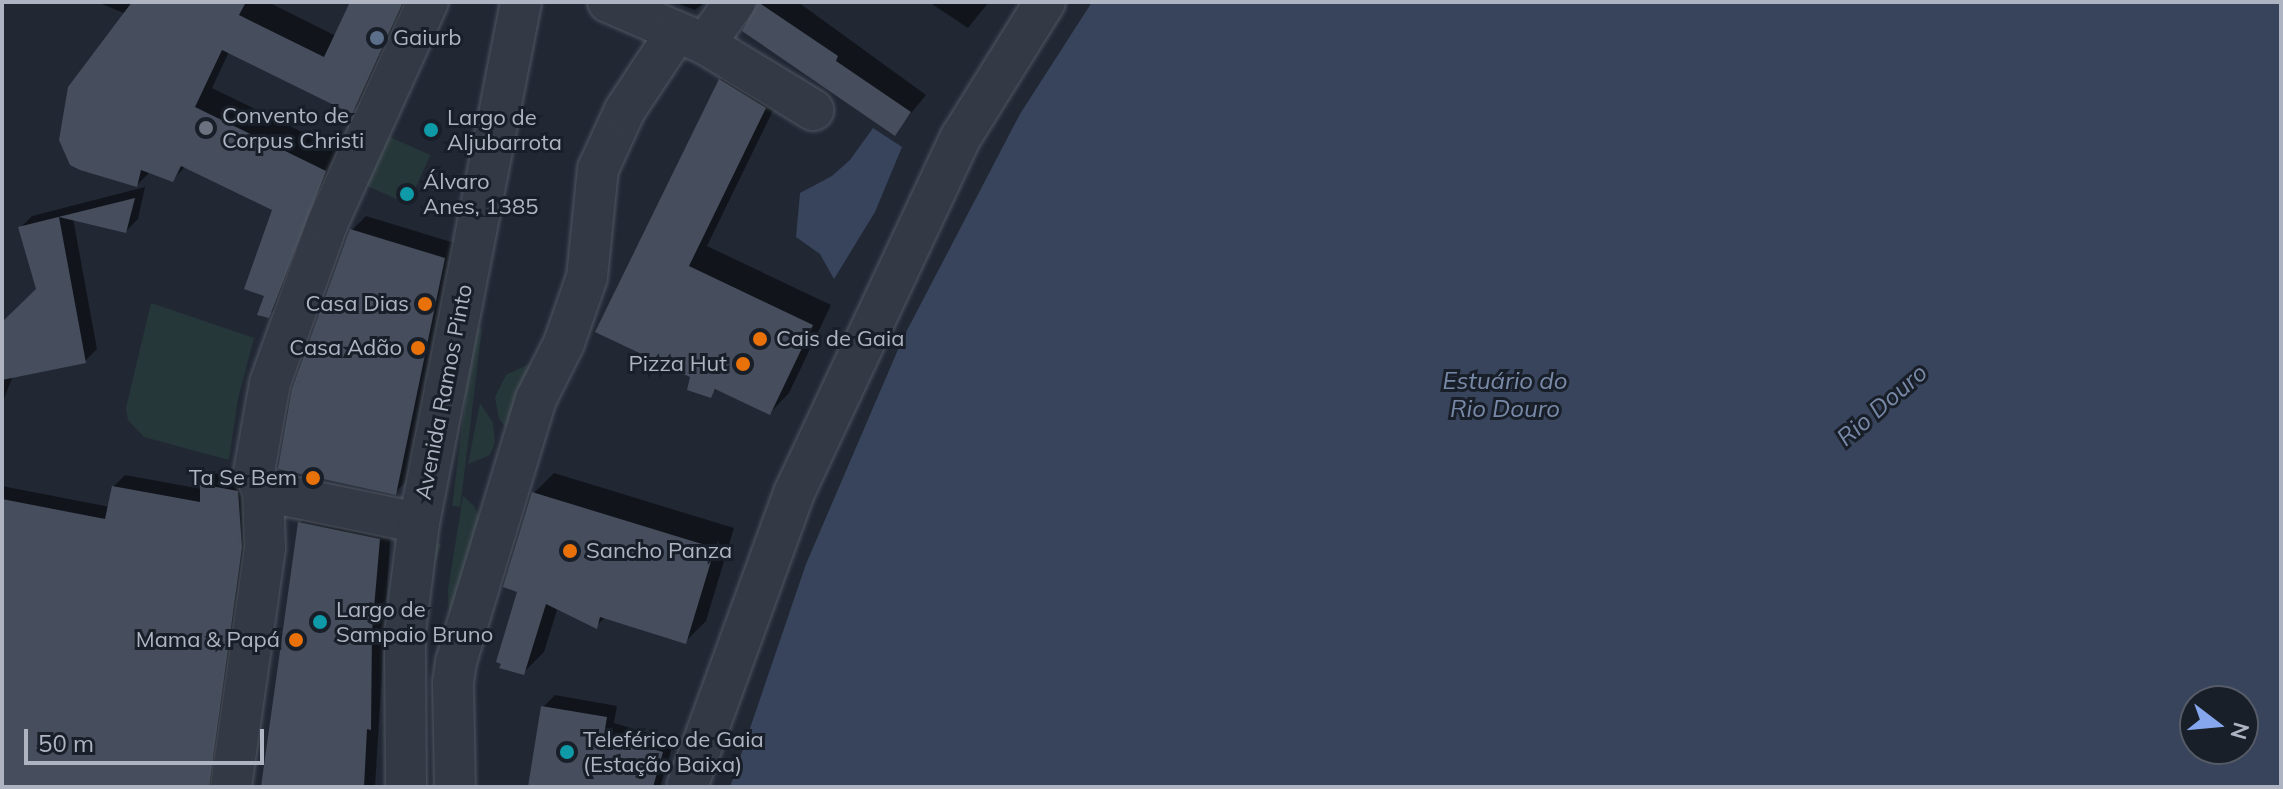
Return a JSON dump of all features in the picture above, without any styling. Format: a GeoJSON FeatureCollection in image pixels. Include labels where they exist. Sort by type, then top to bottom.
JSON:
{"type":"FeatureCollection","features":[{"type":"Feature","properties":{"kind":"street"},"geometry":{"type":"LineString","coordinates":[[231,787],[265,548],[263,491],[254,472],[270,383],[328,222],[428,2]]}},
{"type":"Feature","properties":{"kind":"street","name":"Avenida Ramos Pinto"},"geometry":{"type":"LineString","coordinates":[[406,787],[405,632],[419,523],[521,2]]}},
{"type":"Feature","properties":{"kind":"street"},"geometry":{"type":"LineString","coordinates":[[608,2],[691,39],[813,110]]}},
{"type":"Feature","properties":{"kind":"street"},"geometry":{"type":"LineString","coordinates":[[455,787],[453,683],[456,662],[536,399],[564,343],[587,277],[598,169],[625,110],[691,39],[735,2]]}},
{"type":"Feature","properties":{"kind":"street"},"geometry":{"type":"LineString","coordinates":[[687,787],[794,493],[961,137],[1045,2]]}},
{"type":"Feature","properties":{"kind":"street"},"geometry":{"type":"LineString","coordinates":[[263,491],[419,523]]}},
{"type":"Feature","properties":{"kind":"shaded area"},"geometry":{"type":"Polygon","coordinates":[[[381,133],[430,155],[408,204],[359,182],[381,133]]]}},
{"type":"Feature","properties":{"kind":"shaded area"},"geometry":{"type":"Polygon","coordinates":[[[151,303],[254,338],[238,399],[229,460],[144,437],[128,420],[126,408],[151,303]]]}},
{"type":"Feature","properties":{"kind":"shaded area"},"geometry":{"type":"Polygon","coordinates":[[[474,328],[482,329],[460,507],[452,506],[474,328]]]}},
{"type":"Feature","properties":{"kind":"shaded area"},"geometry":{"type":"Polygon","coordinates":[[[529,364],[542,364],[513,436],[499,419],[495,397],[506,375],[529,364]]]}},
{"type":"Feature","properties":{"kind":"shaded area"},"geometry":{"type":"Polygon","coordinates":[[[480,403],[493,423],[495,443],[490,455],[468,464],[480,403]]]}},
{"type":"Feature","properties":{"kind":"shaded area"},"geometry":{"type":"Polygon","coordinates":[[[463,496],[474,506],[484,527],[454,626],[449,612],[448,590],[463,496]]]}},
{"type":"Feature","properties":{"kind":"shaded area"},"geometry":{"type":"Polygon","coordinates":[[[434,542],[441,544],[407,663],[400,661],[434,542]]]}},
{"type":"Feature","properties":{"kind":"water","name":"Estuário do Rio Douro"},"geometry":{"type":"Polygon","coordinates":[[[1092,2],[2281,2],[2281,787],[730,787],[806,564],[903,338],[1020,114],[1092,2]]]}},
{"type":"Feature","properties":{"kind":"water"},"geometry":{"type":"Polygon","coordinates":[[[873,128],[902,147],[875,212],[834,279],[820,254],[796,237],[800,193],[832,176],[850,160],[873,128]]]}},
{"type":"Feature","properties":{"kind":"building","name":"Convento de Corpus Christi"},"geometry":{"type":"Polygon","coordinates":[[[132,2],[246,2],[239,15],[324,57],[350,2],[403,2],[352,114],[222,50],[195,107],[326,171],[269,318],[257,315],[264,296],[244,289],[272,210],[181,166],[173,182],[141,170],[137,187],[80,170],[70,165],[59,140],[68,87],[132,2]]]}},
{"type":"Feature","properties":{"kind":"building"},"geometry":{"type":"Polygon","coordinates":[[[758,2],[838,56],[836,61],[911,112],[895,136],[742,31],[758,2]]]}},
{"type":"Feature","properties":{"kind":"building"},"geometry":{"type":"Polygon","coordinates":[[[719,79],[766,108],[689,266],[813,325],[770,415],[715,389],[711,398],[687,390],[690,377],[595,332],[719,79]]]}},
{"type":"Feature","properties":{"kind":"building"},"geometry":{"type":"Polygon","coordinates":[[[135,198],[126,233],[59,217],[86,363],[2,380],[2,322],[36,289],[18,227],[135,198]]]}},
{"type":"Feature","properties":{"kind":"building"},"geometry":{"type":"Polygon","coordinates":[[[350,229],[445,258],[396,495],[278,469],[292,389],[350,229]]]}},
{"type":"Feature","properties":{"kind":"building"},"geometry":{"type":"Polygon","coordinates":[[[200,484],[238,491],[242,547],[209,787],[2,787],[2,499],[105,519],[112,486],[200,502],[200,484]]]}},
{"type":"Feature","properties":{"kind":"building"},"geometry":{"type":"Polygon","coordinates":[[[532,492],[715,548],[686,644],[600,617],[597,629],[546,604],[524,675],[499,668],[501,664],[496,662],[517,592],[503,587],[532,492]]]}},
{"type":"Feature","properties":{"kind":"building"},"geometry":{"type":"Polygon","coordinates":[[[298,522],[380,539],[372,631],[371,730],[367,729],[364,787],[261,787],[298,522]]]}},
{"type":"Feature","properties":{"kind":"building","name":"Teleférico de Gaia (Estação Baixa)"},"geometry":{"type":"Polygon","coordinates":[[[541,706],[607,717],[604,735],[663,752],[653,787],[528,787],[541,706]]]}},
{"type":"Feature","properties":{"kind":"place","name":"Gaiurb"},"geometry":{"type":"Point","coordinates":[377,38]}},
{"type":"Feature","properties":{"kind":"place","name":"Convento de Corpus Christi"},"geometry":{"type":"Point","coordinates":[206,128]}},
{"type":"Feature","properties":{"kind":"place","name":"Largo de Aljubarrota"},"geometry":{"type":"Point","coordinates":[431,130]}},
{"type":"Feature","properties":{"kind":"place","name":"Álvaro Anes, 1385"},"geometry":{"type":"Point","coordinates":[407,194]}},
{"type":"Feature","properties":{"kind":"place","name":"Casa Dias"},"geometry":{"type":"Point","coordinates":[425,304]}},
{"type":"Feature","properties":{"kind":"place","name":"Cais de Gaia"},"geometry":{"type":"Point","coordinates":[760,339]}},
{"type":"Feature","properties":{"kind":"place","name":"Casa Adão"},"geometry":{"type":"Point","coordinates":[418,348]}},
{"type":"Feature","properties":{"kind":"place","name":"Pizza Hut"},"geometry":{"type":"Point","coordinates":[743,364]}},
{"type":"Feature","properties":{"kind":"place","name":"Ta Se Bem"},"geometry":{"type":"Point","coordinates":[313,478]}},
{"type":"Feature","properties":{"kind":"place","name":"Sancho Panza"},"geometry":{"type":"Point","coordinates":[570,551]}},
{"type":"Feature","properties":{"kind":"place","name":"Largo de Sampaio Bruno"},"geometry":{"type":"Point","coordinates":[320,622]}},
{"type":"Feature","properties":{"kind":"place","name":"Mama & Papá"},"geometry":{"type":"Point","coordinates":[296,640]}},
{"type":"Feature","properties":{"kind":"place","name":"Teleférico de Gaia (Estação Baixa)"},"geometry":{"type":"Point","coordinates":[567,752]}},
{"type":"Feature","properties":{"kind":"water label","name":"Rio Douro"},"geometry":{"type":"Point","coordinates":[1882,405]}}]}
